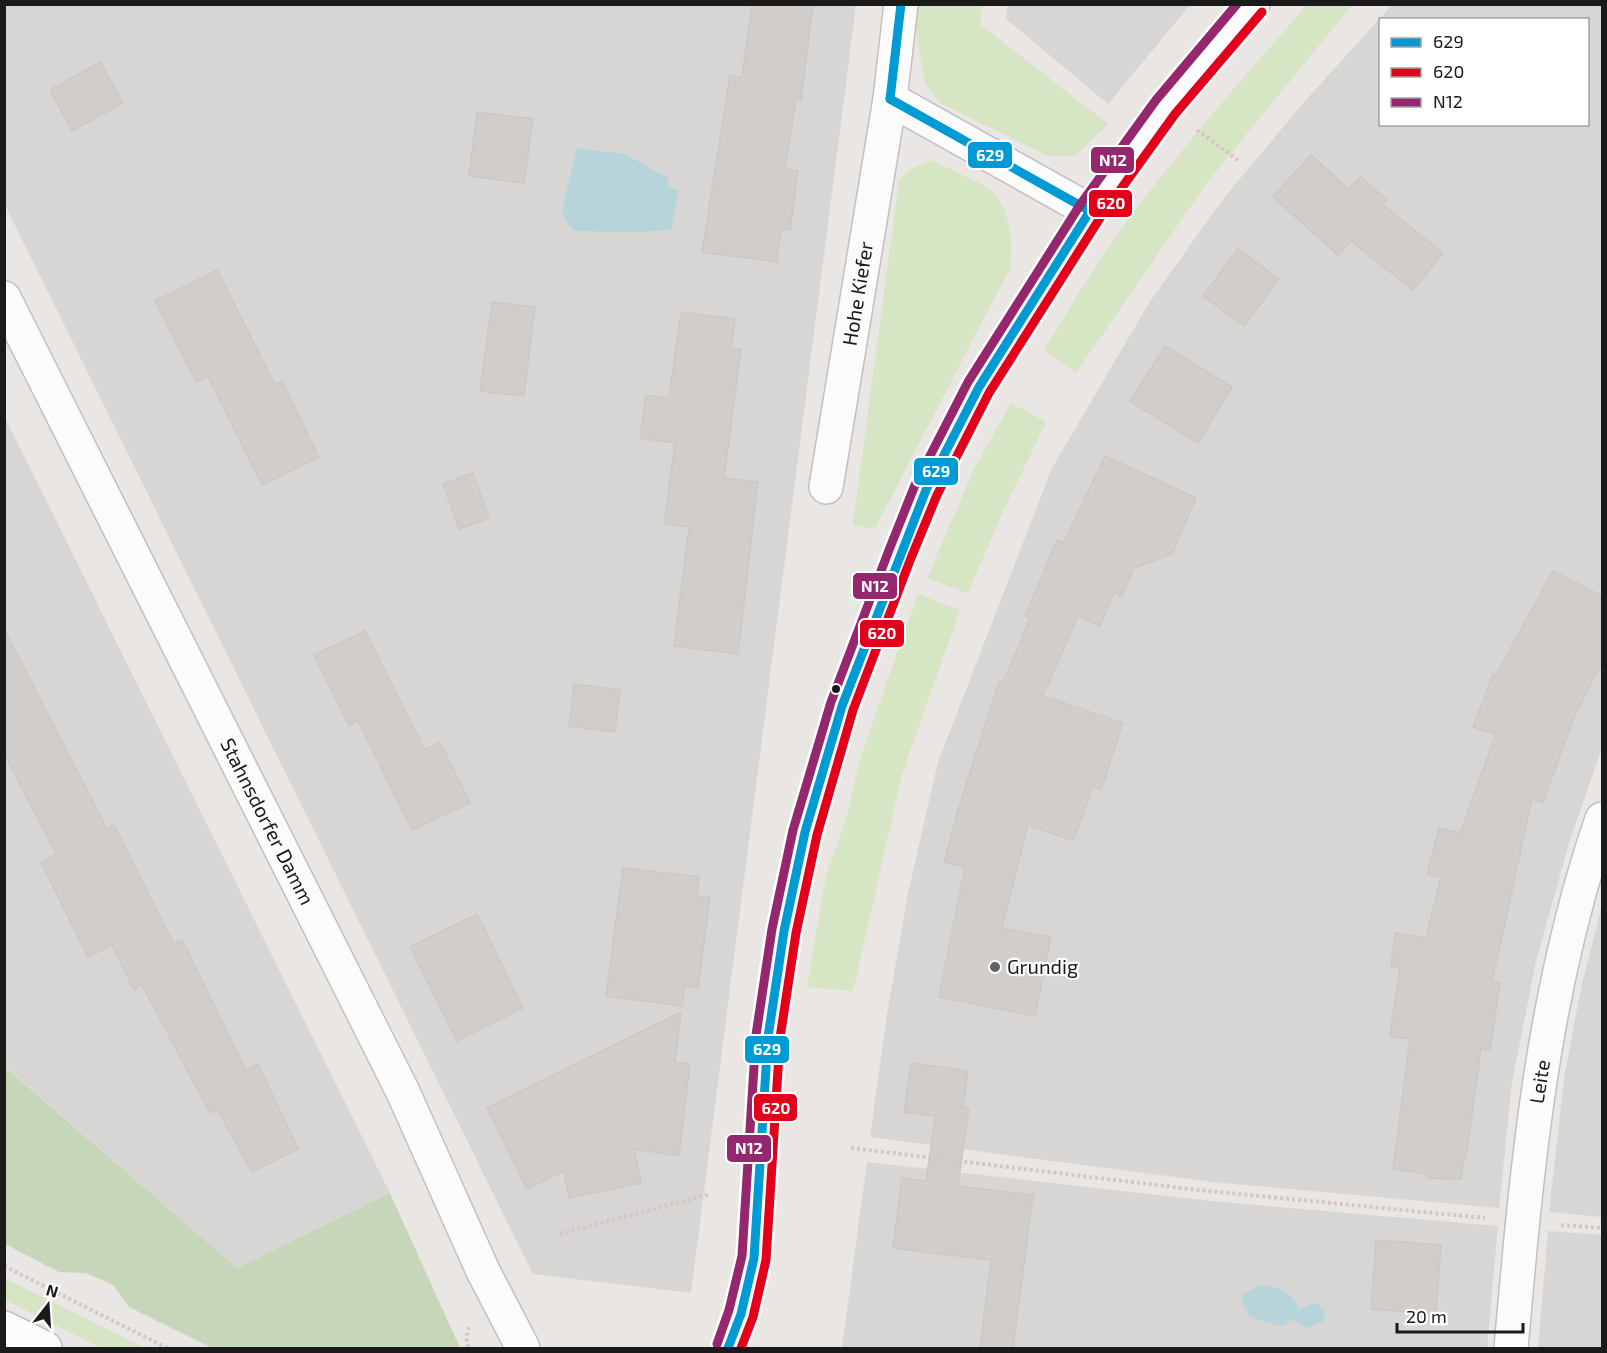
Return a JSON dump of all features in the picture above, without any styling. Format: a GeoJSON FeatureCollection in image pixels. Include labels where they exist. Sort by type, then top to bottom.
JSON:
{"type":"FeatureCollection","features":[{"type":"Feature","properties":{"kind":"street","name":"Hohe Kiefer"},"geometry":{"type":"LineString","coordinates":[[826,487],[890,99],[901,4]]}},
{"type":"Feature","properties":{"kind":"street"},"geometry":{"type":"LineString","coordinates":[[728,1348],[741,1314],[754,1258],[768,1038],[784,931],[805,832],[842,706],[926,490],[979,387],[1090,211],[1166,107],[1253,4]]}},
{"type":"Feature","properties":{"kind":"street"},"geometry":{"type":"LineString","coordinates":[[890,99],[1090,211]]}},
{"type":"Feature","properties":{"kind":"street","name":"Stahnsdorfer Damm"},"geometry":{"type":"LineString","coordinates":[[4,298],[403,1092],[483,1271],[523,1348]]}},
{"type":"Feature","properties":{"kind":"street","name":"Leite"},"geometry":{"type":"LineString","coordinates":[[1511,1348],[1538,1081],[1559,967],[1602,819]]}},
{"type":"Feature","properties":{"kind":"street"},"geometry":{"type":"LineString","coordinates":[[4,1328],[45,1348]]}},
{"type":"Feature","properties":{"kind":"path"},"geometry":{"type":"LineString","coordinates":[[1190,124],[1239,161]]}},
{"type":"Feature","properties":{"kind":"path"},"geometry":{"type":"LineString","coordinates":[[851,1148],[1198,1190],[1602,1228]]}},
{"type":"Feature","properties":{"kind":"path"},"geometry":{"type":"LineString","coordinates":[[560,1234],[710,1194]]}},
{"type":"Feature","properties":{"kind":"path"},"geometry":{"type":"LineString","coordinates":[[4,1266],[167,1348]]}},
{"type":"Feature","properties":{"kind":"shaded area"},"geometry":{"type":"Polygon","coordinates":[[[1008,4],[1190,5],[1108,104],[1006,19],[1008,4]]]}},
{"type":"Feature","properties":{"kind":"shaded area"},"geometry":{"type":"Polygon","coordinates":[[[5,5],[856,5],[691,1293],[533,1274],[5,205],[5,5]]]}},
{"type":"Feature","properties":{"kind":"shaded area"},"geometry":{"type":"Polygon","coordinates":[[[1392,5],[1602,5],[1602,748],[1570,840],[1536,961],[1512,1083],[1499,1208],[1213,1182],[870,1137],[887,1014],[908,893],[938,762],[1052,468],[1149,303],[1223,199],[1305,101],[1379,19],[1379,126],[1589,126],[1589,18],[1380,18],[1392,5]]]}},
{"type":"Feature","properties":{"kind":"shaded area"},"geometry":{"type":"Polygon","coordinates":[[[4,416],[390,1193],[237,1268],[5,1066],[4,416]]]}},
{"type":"Feature","properties":{"kind":"shaded area"},"geometry":{"type":"Polygon","coordinates":[[[1602,905],[1602,1217],[1549,1212],[1564,1079],[1581,988],[1602,905]]]}},
{"type":"Feature","properties":{"kind":"shaded area"},"geometry":{"type":"Polygon","coordinates":[[[867,1162],[1211,1201],[1498,1226],[1487,1348],[842,1348],[867,1162]]]}},
{"type":"Feature","properties":{"kind":"shaded area"},"geometry":{"type":"Polygon","coordinates":[[[1548,1231],[1602,1235],[1602,1348],[1538,1348],[1548,1231]]]}},
{"type":"Feature","properties":{"kind":"shaded area"},"geometry":{"type":"Polygon","coordinates":[[[857,1318],[956,1333],[954,1348],[852,1348],[857,1318]]]}},
{"type":"Feature","properties":{"kind":"green space"},"geometry":{"type":"Polygon","coordinates":[[[1308,4],[1352,5],[1206,184],[1076,373],[1044,350],[1078,294],[1126,222],[1159,179],[1308,4]]]}},
{"type":"Feature","properties":{"kind":"green space"},"geometry":{"type":"Polygon","coordinates":[[[916,5],[982,5],[980,24],[1108,124],[1075,156],[1048,156],[940,103],[925,84],[914,22],[916,5]]]}},
{"type":"Feature","properties":{"kind":"green space"},"geometry":{"type":"Polygon","coordinates":[[[931,160],[981,184],[999,200],[1009,228],[1010,268],[874,530],[853,524],[899,181],[908,170],[931,160]]]}},
{"type":"Feature","properties":{"kind":"green space"},"geometry":{"type":"Polygon","coordinates":[[[1011,403],[1046,422],[1002,514],[968,593],[927,578],[974,469],[1011,403]]]}},
{"type":"Feature","properties":{"kind":"green space"},"geometry":{"type":"Polygon","coordinates":[[[918,594],[960,610],[902,774],[853,991],[807,987],[826,876],[847,815],[860,759],[918,594]]]}},
{"type":"Feature","properties":{"kind":"green space"},"geometry":{"type":"Polygon","coordinates":[[[4,1066],[237,1268],[390,1193],[460,1348],[212,1348],[129,1307],[113,1285],[86,1273],[59,1272],[5,1244],[4,1066]]]}},
{"type":"Feature","properties":{"kind":"green space"},"geometry":{"type":"Polygon","coordinates":[[[4,1278],[145,1348],[101,1348],[5,1300],[4,1278]]]}},
{"type":"Feature","properties":{"kind":"water"},"geometry":{"type":"Polygon","coordinates":[[[577,148],[625,154],[668,178],[669,187],[679,190],[671,230],[574,231],[562,210],[577,148]]]}},
{"type":"Feature","properties":{"kind":"water"},"geometry":{"type":"Polygon","coordinates":[[[1261,1285],[1278,1288],[1286,1293],[1298,1305],[1297,1311],[1312,1303],[1318,1304],[1325,1313],[1323,1322],[1305,1328],[1292,1319],[1283,1327],[1251,1318],[1241,1301],[1243,1294],[1261,1285]]]}},
{"type":"Feature","properties":{"kind":"building"},"geometry":{"type":"Polygon","coordinates":[[[752,4],[813,4],[801,100],[796,99],[785,169],[798,171],[790,230],[781,229],[777,262],[702,252],[730,76],[742,77],[752,4]]]}},
{"type":"Feature","properties":{"kind":"building"},"geometry":{"type":"Polygon","coordinates":[[[100,62],[123,103],[72,131],[50,90],[100,62]]]}},
{"type":"Feature","properties":{"kind":"building"},"geometry":{"type":"Polygon","coordinates":[[[477,112],[533,119],[524,183],[469,176],[477,112]]]}},
{"type":"Feature","properties":{"kind":"building"},"geometry":{"type":"Polygon","coordinates":[[[1311,155],[1349,189],[1361,177],[1387,200],[1383,205],[1443,253],[1413,290],[1351,241],[1338,255],[1273,197],[1311,155]]]}},
{"type":"Feature","properties":{"kind":"building"},"geometry":{"type":"Polygon","coordinates":[[[1238,249],[1279,279],[1244,326],[1203,296],[1238,249]]]}},
{"type":"Feature","properties":{"kind":"building"},"geometry":{"type":"Polygon","coordinates":[[[217,270],[275,385],[282,381],[319,457],[262,485],[208,376],[196,382],[155,301],[217,270]]]}},
{"type":"Feature","properties":{"kind":"building"},"geometry":{"type":"Polygon","coordinates":[[[492,302],[535,307],[524,396],[480,391],[492,302]]]}},
{"type":"Feature","properties":{"kind":"building"},"geometry":{"type":"Polygon","coordinates":[[[681,312],[735,319],[731,348],[741,349],[724,478],[758,482],[738,654],[674,646],[689,527],[664,524],[675,443],[640,438],[646,395],[669,398],[681,312]]]}},
{"type":"Feature","properties":{"kind":"building"},"geometry":{"type":"Polygon","coordinates":[[[1165,346],[1232,387],[1198,443],[1130,401],[1165,346]]]}},
{"type":"Feature","properties":{"kind":"building"},"geometry":{"type":"Polygon","coordinates":[[[1105,456],[1196,498],[1172,554],[1134,568],[1122,596],[1114,593],[1100,626],[1078,616],[1043,696],[1123,723],[1101,790],[1093,787],[1073,841],[1028,825],[1002,928],[1051,937],[1035,1016],[939,997],[965,867],[944,862],[959,807],[999,682],[1003,683],[1030,618],[1025,616],[1057,540],[1064,542],[1105,456]]]}},
{"type":"Feature","properties":{"kind":"building"},"geometry":{"type":"Polygon","coordinates":[[[473,473],[489,518],[459,529],[443,484],[473,473]]]}},
{"type":"Feature","properties":{"kind":"building"},"geometry":{"type":"Polygon","coordinates":[[[1553,571],[1602,596],[1602,662],[1574,717],[1543,803],[1532,799],[1492,982],[1500,983],[1490,1050],[1481,1049],[1461,1179],[1427,1178],[1428,1174],[1393,1169],[1410,1039],[1390,1036],[1400,967],[1391,966],[1395,933],[1426,938],[1441,877],[1427,874],[1439,828],[1460,833],[1496,734],[1473,727],[1493,674],[1496,675],[1553,571]]]}},
{"type":"Feature","properties":{"kind":"building"},"geometry":{"type":"Polygon","coordinates":[[[4,629],[107,829],[114,825],[174,944],[182,940],[246,1070],[258,1064],[298,1149],[252,1172],[217,1109],[210,1113],[142,985],[134,990],[112,945],[88,957],[41,862],[56,854],[4,753],[4,629]]]}},
{"type":"Feature","properties":{"kind":"building"},"geometry":{"type":"Polygon","coordinates":[[[365,631],[425,750],[440,742],[470,803],[412,830],[358,721],[349,725],[314,655],[365,631]]]}},
{"type":"Feature","properties":{"kind":"building"},"geometry":{"type":"Polygon","coordinates":[[[574,684],[620,690],[615,732],[569,726],[574,684]]]}},
{"type":"Feature","properties":{"kind":"building"},"geometry":{"type":"Polygon","coordinates":[[[623,868],[699,877],[697,896],[710,897],[698,988],[685,986],[682,1006],[606,996],[623,868]]]}},
{"type":"Feature","properties":{"kind":"building"},"geometry":{"type":"Polygon","coordinates":[[[477,914],[523,1008],[457,1041],[410,947],[477,914]]]}},
{"type":"Feature","properties":{"kind":"building"},"geometry":{"type":"Polygon","coordinates":[[[681,1012],[675,1062],[690,1064],[679,1156],[634,1149],[641,1183],[569,1198],[564,1171],[527,1189],[487,1108],[681,1012]]]}},
{"type":"Feature","properties":{"kind":"building"},"geometry":{"type":"Polygon","coordinates":[[[911,1063],[968,1071],[963,1107],[969,1108],[958,1186],[1033,1195],[1013,1348],[980,1348],[991,1260],[893,1248],[902,1178],[926,1181],[935,1116],[904,1112],[911,1063]]]}},
{"type":"Feature","properties":{"kind":"building"},"geometry":{"type":"Polygon","coordinates":[[[1376,1240],[1441,1245],[1436,1314],[1371,1309],[1376,1240]]]}},
{"type":"Feature","properties":{"kind":"transit line","name":"629"},"geometry":{"type":"LineString","coordinates":[[890,99],[901,4]]}},
{"type":"Feature","properties":{"kind":"transit line","name":"N12"},"geometry":{"type":"LineString","coordinates":[[717,1344],[729,1310],[742,1256],[756,1035],[772,929],[793,830],[831,702],[889,550],[915,485],[968,382],[1080,205],[1156,100],[1237,4]]}},
{"type":"Feature","properties":{"kind":"transit line","name":"620"},"geometry":{"type":"LineString","coordinates":[[741,1348],[753,1317],[766,1260],[780,1038],[796,933],[817,835],[853,710],[911,558],[937,495],[989,393],[1100,218],[1175,114],[1262,12]]}},
{"type":"Feature","properties":{"kind":"transit line","name":"629"},"geometry":{"type":"LineString","coordinates":[[890,99],[1090,211]]}},
{"type":"Feature","properties":{"kind":"transit line","name":"629"},"geometry":{"type":"LineString","coordinates":[[728,1348],[741,1314],[754,1258],[768,1037],[784,931],[805,832],[842,706],[926,490],[979,387],[1090,211]]}},
{"type":"Feature","properties":{"kind":"place","name":"Grundig"},"geometry":{"type":"Point","coordinates":[995,967]}}]}
